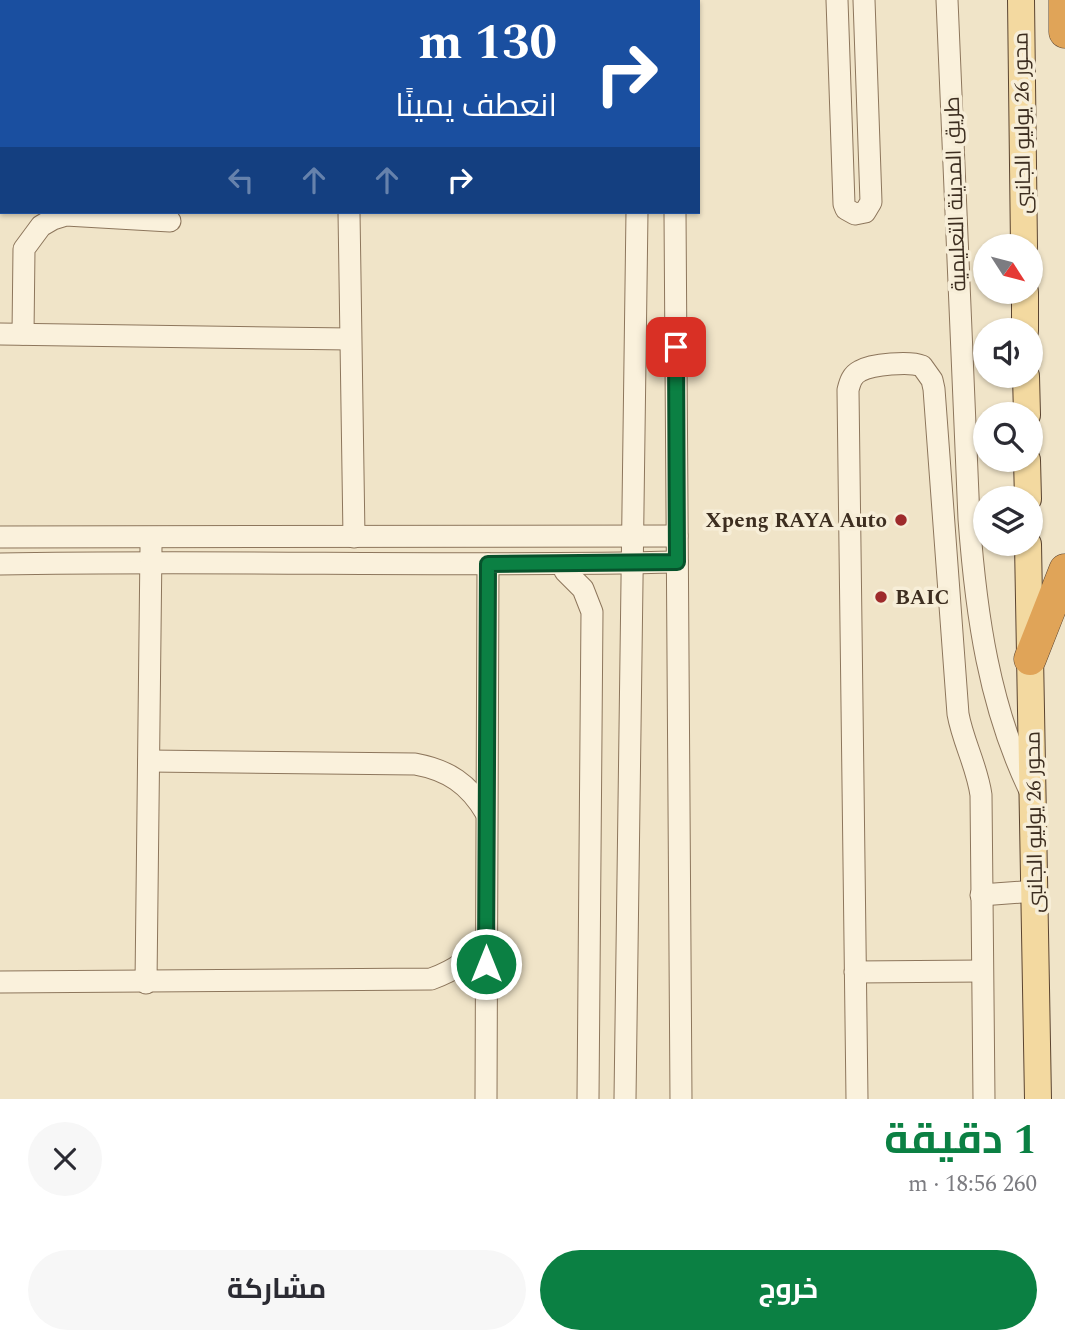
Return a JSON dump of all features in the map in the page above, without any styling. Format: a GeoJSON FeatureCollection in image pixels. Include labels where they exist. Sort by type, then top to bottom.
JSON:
{"type":"FeatureCollection","features":[{"type":"Feature","properties":{"kind":"highway"},"geometry":{"type":"LineString","coordinates":[[1065,0],[1065,32]]}},
{"type":"Feature","properties":{"kind":"highway"},"geometry":{"type":"LineString","coordinates":[[1030,659],[1065,570]]}},
{"type":"Feature","properties":{"kind":"main road","name":"محور 26 يوليو الجانبى"},"geometry":{"type":"LineString","coordinates":[[1021,0],[1024,234]]}},
{"type":"Feature","properties":{"kind":"main road","name":"محور 26 يوليو الجانبى"},"geometry":{"type":"LineString","coordinates":[[1028,556],[1038,1099]]}},
{"type":"Feature","properties":{"kind":"street"},"geometry":{"type":"LineString","coordinates":[[837,0],[844,204],[850,212],[860,214],[866,212],[871,202],[864,0]]}},
{"type":"Feature","properties":{"kind":"street","name":"طريق المدينة التعليمية"},"geometry":{"type":"LineString","coordinates":[[947,0],[969,519],[975,587],[985,655],[999,714],[1020,771],[1034,798]]}},
{"type":"Feature","properties":{"kind":"street"},"geometry":{"type":"LineString","coordinates":[[839,58],[866,56]]}},
{"type":"Feature","properties":{"kind":"street"},"geometry":{"type":"LineString","coordinates":[[349,214],[354,537]]}},
{"type":"Feature","properties":{"kind":"street"},"geometry":{"type":"LineString","coordinates":[[625,1099],[637,214]]}},
{"type":"Feature","properties":{"kind":"street"},"geometry":{"type":"LineString","coordinates":[[675,214],[681,1099]]}},
{"type":"Feature","properties":{"kind":"street"},"geometry":{"type":"LineString","coordinates":[[23,334],[24,249],[41,226],[66,215],[170,221]]}},
{"type":"Feature","properties":{"kind":"street"},"geometry":{"type":"LineString","coordinates":[[0,334],[350,339]]}},
{"type":"Feature","properties":{"kind":"street"},"geometry":{"type":"LineString","coordinates":[[857,1099],[848,390],[855,374],[866,368],[916,364],[928,373],[934,389],[958,714],[981,795],[984,1099]]}},
{"type":"Feature","properties":{"kind":"street"},"geometry":{"type":"LineString","coordinates":[[0,537],[677,536]]}},
{"type":"Feature","properties":{"kind":"street"},"geometry":{"type":"LineString","coordinates":[[125,537],[126,562]]}},
{"type":"Feature","properties":{"kind":"street"},"geometry":{"type":"LineString","coordinates":[[146,982],[151,537]]}},
{"type":"Feature","properties":{"kind":"street"},"geometry":{"type":"LineString","coordinates":[[0,564],[151,561],[488,564],[677,562]]}},
{"type":"Feature","properties":{"kind":"street"},"geometry":{"type":"LineString","coordinates":[[486,1099],[488,564]]}},
{"type":"Feature","properties":{"kind":"street"},"geometry":{"type":"LineString","coordinates":[[565,564],[565,571],[583,589],[592,612],[588,1099]]}},
{"type":"Feature","properties":{"kind":"street"},"geometry":{"type":"LineString","coordinates":[[149,761],[415,764],[441,770],[465,784],[486,813]]}},
{"type":"Feature","properties":{"kind":"street"},"geometry":{"type":"LineString","coordinates":[[981,895],[1035,891]]}},
{"type":"Feature","properties":{"kind":"street"},"geometry":{"type":"LineString","coordinates":[[0,982],[430,979],[463,964],[476,952],[486,937]]}},
{"type":"Feature","properties":{"kind":"street"},"geometry":{"type":"LineString","coordinates":[[855,972],[982,971]]}},
{"type":"Feature","properties":{"kind":"place","name":"Xpeng RAYA Auto"},"geometry":{"type":"Point","coordinates":[901,520]}},
{"type":"Feature","properties":{"kind":"place","name":"BAIC"},"geometry":{"type":"Point","coordinates":[881,597]}},
{"type":"Feature","properties":{"kind":"route"},"geometry":{"type":"LineString","coordinates":[[486,964],[488,564],[677,562],[676,347]]}}]}
